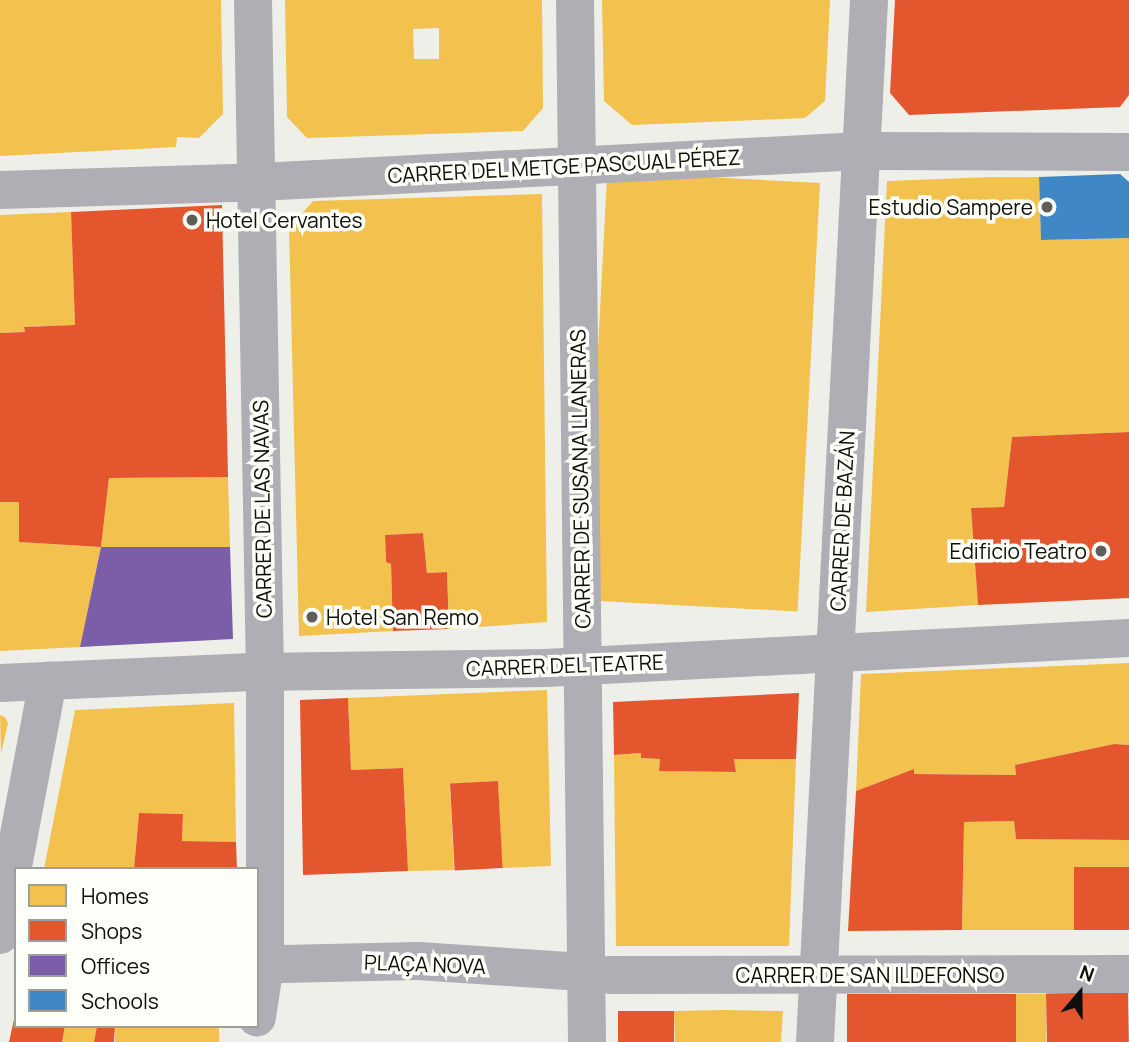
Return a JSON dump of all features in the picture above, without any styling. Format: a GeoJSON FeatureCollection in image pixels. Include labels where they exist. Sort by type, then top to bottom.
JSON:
{"type":"FeatureCollection","features":[{"type":"Feature","properties":{"kind":"street","name":"CARRER DE LAS NAVAS"},"geometry":{"type":"LineString","coordinates":[[253,0],[265,673],[265,964],[259,1004]]}},
{"type":"Feature","properties":{"kind":"street","name":"CARRER DE SUSANA LLANERAS"},"geometry":{"type":"LineString","coordinates":[[575,0],[587,1042]]}},
{"type":"Feature","properties":{"kind":"street","name":"CARRER DE BAZÁN"},"geometry":{"type":"LineString","coordinates":[[815,1042],[869,0]]}},
{"type":"Feature","properties":{"kind":"street","name":"CARRER DEL METGE PASCUAL PÉREZ"},"geometry":{"type":"LineString","coordinates":[[0,190],[576,167],[861,151],[1129,152]]}},
{"type":"Feature","properties":{"kind":"street","name":"CARRER DEL TEATRE"},"geometry":{"type":"LineString","coordinates":[[0,683],[583,665],[1129,638]]}},
{"type":"Feature","properties":{"kind":"street"},"geometry":{"type":"LineString","coordinates":[[0,935],[48,680]]}},
{"type":"Feature","properties":{"kind":"street","name":"PLAÇA NOVA"},"geometry":{"type":"LineString","coordinates":[[282,964],[418,961],[568,971]]}},
{"type":"Feature","properties":{"kind":"street","name":"CARRER DE SAN ILDEFONSO"},"geometry":{"type":"LineString","coordinates":[[610,975],[1129,974]]}},
{"type":"Feature","properties":{"kind":"building: Homes"},"geometry":{"type":"Polygon","coordinates":[[[0,0],[221,0],[223,114],[199,138],[177,137],[176,147],[0,156],[0,0]]]}},
{"type":"Feature","properties":{"kind":"building: Homes"},"geometry":{"type":"Polygon","coordinates":[[[285,0],[542,0],[543,108],[523,131],[307,138],[287,117],[285,0]],[[439,28],[413,29],[414,59],[439,59],[439,28]]]}},
{"type":"Feature","properties":{"kind":"building: Homes"},"geometry":{"type":"Polygon","coordinates":[[[602,0],[830,0],[825,101],[805,118],[632,125],[604,101],[602,0]]]}},
{"type":"Feature","properties":{"kind":"building: Homes"},"geometry":{"type":"Polygon","coordinates":[[[607,172],[820,183],[798,611],[585,600],[607,172]]]}},
{"type":"Feature","properties":{"kind":"building: Homes"},"geometry":{"type":"Polygon","coordinates":[[[1039,177],[1041,240],[1129,238],[1129,432],[1012,437],[1004,507],[971,508],[978,605],[866,612],[887,181],[1039,177]]]}},
{"type":"Feature","properties":{"kind":"building: Homes"},"geometry":{"type":"Polygon","coordinates":[[[542,194],[547,622],[449,629],[447,572],[427,573],[423,533],[385,535],[386,562],[391,564],[393,631],[299,636],[289,228],[313,201],[542,194]]]}},
{"type":"Feature","properties":{"kind":"building: Homes"},"geometry":{"type":"Polygon","coordinates":[[[71,212],[75,325],[24,327],[25,332],[0,333],[0,215],[71,212]]]}},
{"type":"Feature","properties":{"kind":"building: Homes"},"geometry":{"type":"Polygon","coordinates":[[[228,477],[230,547],[101,547],[109,478],[228,477]]]}},
{"type":"Feature","properties":{"kind":"building: Homes"},"geometry":{"type":"Polygon","coordinates":[[[0,502],[19,502],[19,542],[101,547],[80,647],[0,651],[0,502]]]}},
{"type":"Feature","properties":{"kind":"building: Homes"},"geometry":{"type":"Polygon","coordinates":[[[1129,663],[1129,745],[1114,744],[1015,765],[1016,775],[914,774],[914,769],[856,791],[861,674],[1129,663]]]}},
{"type":"Feature","properties":{"kind":"building: Homes"},"geometry":{"type":"Polygon","coordinates":[[[547,690],[551,866],[502,868],[498,781],[450,784],[454,870],[408,871],[403,768],[351,770],[348,698],[547,690]]]}},
{"type":"Feature","properties":{"kind":"building: Homes"},"geometry":{"type":"Polygon","coordinates":[[[234,703],[236,842],[182,841],[183,814],[139,813],[134,867],[44,867],[75,710],[234,703]]]}},
{"type":"Feature","properties":{"kind":"building: Homes"},"geometry":{"type":"Polygon","coordinates":[[[0,715],[5,717],[8,723],[1,754],[0,715]]]}},
{"type":"Feature","properties":{"kind":"building: Homes"},"geometry":{"type":"Polygon","coordinates":[[[641,753],[641,758],[660,759],[659,771],[736,772],[734,759],[796,759],[789,946],[616,946],[614,755],[641,753]]]}},
{"type":"Feature","properties":{"kind":"building: Homes"},"geometry":{"type":"Polygon","coordinates":[[[1014,821],[1016,839],[1129,840],[1129,867],[1074,867],[1074,930],[962,930],[964,822],[1014,821]]]}},
{"type":"Feature","properties":{"kind":"building: Homes"},"geometry":{"type":"Polygon","coordinates":[[[1016,994],[1046,994],[1046,1042],[1016,1042],[1016,994]]]}},
{"type":"Feature","properties":{"kind":"building: Homes"},"geometry":{"type":"Polygon","coordinates":[[[674,1011],[783,1011],[781,1042],[675,1042],[674,1011]]]}},
{"type":"Feature","properties":{"kind":"building: Homes"},"geometry":{"type":"Polygon","coordinates":[[[65,1028],[97,1028],[94,1042],[62,1042],[65,1028]]]}},
{"type":"Feature","properties":{"kind":"building: Homes"},"geometry":{"type":"Polygon","coordinates":[[[115,1028],[219,1028],[219,1042],[115,1042],[115,1028]]]}},
{"type":"Feature","properties":{"kind":"building: Shops"},"geometry":{"type":"Polygon","coordinates":[[[895,0],[1129,0],[1129,95],[1120,107],[909,115],[890,93],[895,0]]]}},
{"type":"Feature","properties":{"kind":"building: Shops"},"geometry":{"type":"Polygon","coordinates":[[[222,205],[228,477],[109,478],[101,547],[19,542],[19,502],[0,502],[0,333],[25,332],[24,327],[75,325],[71,212],[222,205]]]}},
{"type":"Feature","properties":{"kind":"building: Shops"},"geometry":{"type":"Polygon","coordinates":[[[1129,432],[1129,598],[978,605],[971,508],[1004,507],[1012,437],[1129,432]]]}},
{"type":"Feature","properties":{"kind":"building: Shops"},"geometry":{"type":"Polygon","coordinates":[[[423,533],[427,573],[447,572],[449,629],[393,631],[391,564],[386,562],[385,535],[423,533]]]}},
{"type":"Feature","properties":{"kind":"building: Shops"},"geometry":{"type":"Polygon","coordinates":[[[799,693],[796,759],[734,759],[736,772],[659,771],[660,759],[641,758],[641,753],[614,755],[613,702],[799,693]]]}},
{"type":"Feature","properties":{"kind":"building: Shops"},"geometry":{"type":"Polygon","coordinates":[[[348,698],[351,770],[403,768],[408,871],[303,875],[300,700],[348,698]]]}},
{"type":"Feature","properties":{"kind":"building: Shops"},"geometry":{"type":"Polygon","coordinates":[[[1114,744],[1129,745],[1129,840],[1016,839],[1014,821],[964,822],[962,930],[848,931],[856,791],[914,769],[914,774],[1016,775],[1015,765],[1114,744]]]}},
{"type":"Feature","properties":{"kind":"building: Shops"},"geometry":{"type":"Polygon","coordinates":[[[498,781],[503,868],[455,870],[450,784],[498,781]]]}},
{"type":"Feature","properties":{"kind":"building: Shops"},"geometry":{"type":"Polygon","coordinates":[[[139,813],[183,814],[182,841],[236,842],[237,867],[134,867],[139,813]]]}},
{"type":"Feature","properties":{"kind":"building: Shops"},"geometry":{"type":"Polygon","coordinates":[[[1074,867],[1129,867],[1129,930],[1074,930],[1074,867]]]}},
{"type":"Feature","properties":{"kind":"building: Shops"},"geometry":{"type":"Polygon","coordinates":[[[1128,992],[1129,1042],[1047,1042],[1046,993],[1128,992]]]}},
{"type":"Feature","properties":{"kind":"building: Shops"},"geometry":{"type":"Polygon","coordinates":[[[847,994],[1016,994],[1016,1042],[847,1042],[847,994]]]}},
{"type":"Feature","properties":{"kind":"building: Shops"},"geometry":{"type":"Polygon","coordinates":[[[618,1011],[674,1011],[674,1042],[618,1042],[618,1011]]]}},
{"type":"Feature","properties":{"kind":"building: Shops"},"geometry":{"type":"Polygon","coordinates":[[[14,1020],[14,1028],[65,1028],[62,1042],[9,1042],[14,1020]]]}},
{"type":"Feature","properties":{"kind":"building: Shops"},"geometry":{"type":"Polygon","coordinates":[[[97,1028],[115,1028],[114,1042],[94,1042],[97,1028]]]}},
{"type":"Feature","properties":{"kind":"building: Offices"},"geometry":{"type":"Polygon","coordinates":[[[101,547],[230,547],[233,639],[80,647],[101,547]]]}},
{"type":"Feature","properties":{"kind":"building: Schools"},"geometry":{"type":"Polygon","coordinates":[[[1120,174],[1129,182],[1129,238],[1041,240],[1039,177],[1120,174]]]}},
{"type":"Feature","properties":{"kind":"place","name":"Estudio Sampere"},"geometry":{"type":"Point","coordinates":[1047,207]}},
{"type":"Feature","properties":{"kind":"place","name":"Hotel Cervantes"},"geometry":{"type":"Point","coordinates":[192,220]}},
{"type":"Feature","properties":{"kind":"place","name":"Edificio Teatro"},"geometry":{"type":"Point","coordinates":[1101,551]}},
{"type":"Feature","properties":{"kind":"place","name":"Hotel San Remo"},"geometry":{"type":"Point","coordinates":[312,617]}}]}
